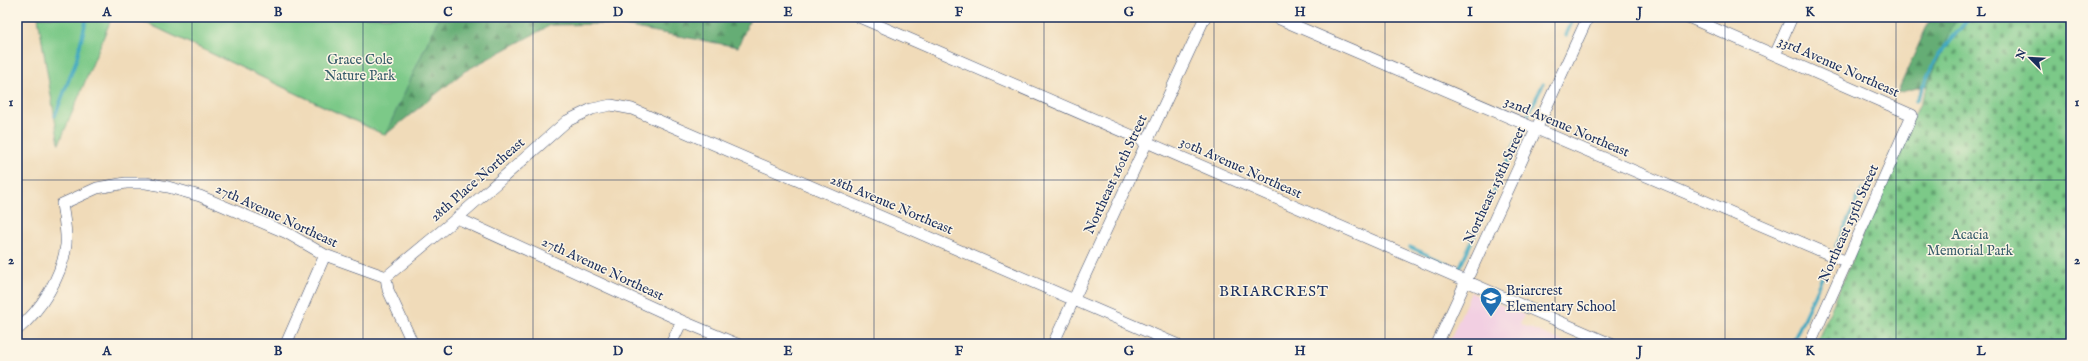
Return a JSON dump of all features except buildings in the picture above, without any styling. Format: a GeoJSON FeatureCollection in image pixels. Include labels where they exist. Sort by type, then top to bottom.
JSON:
{"type":"FeatureCollection","features":[{"type":"Feature","properties":{"kind":"street","name":"30th Avenue Northeast"},"geometry":{"type":"LineString","coordinates":[[859,17],[1611,344]]}},
{"type":"Feature","properties":{"kind":"street","name":"Northeast 160th Street"},"geometry":{"type":"LineString","coordinates":[[1053,344],[1205,17]]}},
{"type":"Feature","properties":{"kind":"street","name":"32nd Avenue Northeast"},"geometry":{"type":"LineString","coordinates":[[1275,17],[1846,262]]}},
{"type":"Feature","properties":{"kind":"street","name":"Northeast 158th Street"},"geometry":{"type":"LineString","coordinates":[[1437,344],[1588,17]]}},
{"type":"Feature","properties":{"kind":"street","name":"33rd Avenue Northeast"},"geometry":{"type":"LineString","coordinates":[[1688,17],[1912,115]]}},
{"type":"Feature","properties":{"kind":"street"},"geometry":{"type":"LineString","coordinates":[[1775,55],[1792,17]]}},
{"type":"Feature","properties":{"kind":"street","name":"28th Avenue Northeast"},"geometry":{"type":"LineString","coordinates":[[592,109],[611,105],[632,109],[1176,344]]}},
{"type":"Feature","properties":{"kind":"street","name":"28th Place Northeast"},"geometry":{"type":"LineString","coordinates":[[386,277],[457,218],[567,121],[592,109]]}},
{"type":"Feature","properties":{"kind":"street","name":"Northeast 155th Street"},"geometry":{"type":"LineString","coordinates":[[1810,344],[1912,115]]}},
{"type":"Feature","properties":{"kind":"street","name":"27th Avenue Northeast"},"geometry":{"type":"LineString","coordinates":[[17,330],[29,320],[55,281],[66,244],[62,204],[97,188],[126,183],[146,183],[168,186],[200,196],[287,233],[325,255],[386,277]]}},
{"type":"Feature","properties":{"kind":"street","name":"27th Avenue Northeast"},"geometry":{"type":"LineString","coordinates":[[457,218],[682,321],[737,344]]}},
{"type":"Feature","properties":{"kind":"street"},"geometry":{"type":"LineString","coordinates":[[286,344],[325,255]]}},
{"type":"Feature","properties":{"kind":"street"},"geometry":{"type":"LineString","coordinates":[[386,277],[388,290],[413,344]]}},
{"type":"Feature","properties":{"kind":"street"},"geometry":{"type":"LineString","coordinates":[[671,344],[682,321]]}},
{"type":"Feature","properties":{"kind":"shaded area","name":"Briarcrest Elementary School"},"geometry":{"type":"Polygon","coordinates":[[[1471,292],[1524,315],[1520,324],[1569,344],[1448,344],[1471,292]]]}},
{"type":"Feature","properties":{"kind":"green space"},"geometry":{"type":"Polygon","coordinates":[[[38,17],[112,17],[59,144],[38,17]]]}},
{"type":"Feature","properties":{"kind":"green space","name":"Grace Cole Nature Park"},"geometry":{"type":"Polygon","coordinates":[[[134,17],[751,17],[738,47],[613,24],[551,25],[465,71],[385,135],[134,17]]]}},
{"type":"Feature","properties":{"kind":"green space","name":"Grace Cole Nature Park"},"geometry":{"type":"Polygon","coordinates":[[[134,17],[439,17],[385,135],[134,17]]]}},
{"type":"Feature","properties":{"kind":"green space"},"geometry":{"type":"Polygon","coordinates":[[[1931,17],[2017,17],[1989,70],[1897,93],[1931,17]]]}},
{"type":"Feature","properties":{"kind":"green space","name":"Acacia Memorial Park"},"geometry":{"type":"Polygon","coordinates":[[[1957,17],[2071,17],[2071,344],[1816,344],[1957,17]]]}},
{"type":"Feature","properties":{"kind":"waterway"},"geometry":{"type":"LineString","coordinates":[[55,116],[76,61],[87,17]]}},
{"type":"Feature","properties":{"kind":"waterway"},"geometry":{"type":"LineString","coordinates":[[1566,35],[1574,17]]}},
{"type":"Feature","properties":{"kind":"waterway"},"geometry":{"type":"LineString","coordinates":[[1916,101],[1938,55],[1970,17]]}},
{"type":"Feature","properties":{"kind":"waterway"},"geometry":{"type":"LineString","coordinates":[[1528,115],[1543,84]]}},
{"type":"Feature","properties":{"kind":"waterway"},"geometry":{"type":"LineString","coordinates":[[1506,164],[1518,137]]}},
{"type":"Feature","properties":{"kind":"waterway"},"geometry":{"type":"LineString","coordinates":[[1489,203],[1499,180]]}},
{"type":"Feature","properties":{"kind":"waterway"},"geometry":{"type":"LineString","coordinates":[[1836,246],[1862,189]]}},
{"type":"Feature","properties":{"kind":"waterway"},"geometry":{"type":"LineString","coordinates":[[1410,247],[1459,269],[1481,221]]}},
{"type":"Feature","properties":{"kind":"waterway"},"geometry":{"type":"LineString","coordinates":[[1792,344],[1824,273]]}},
{"type":"Feature","properties":{"kind":"place","name":"Briarcrest Elementary School"},"geometry":{"type":"Point","coordinates":[1491,318]}},
{"type":"Feature","properties":{"kind":"district","name":"BRIARCREST"},"geometry":{"type":"Point","coordinates":[1274,291]}}]}
